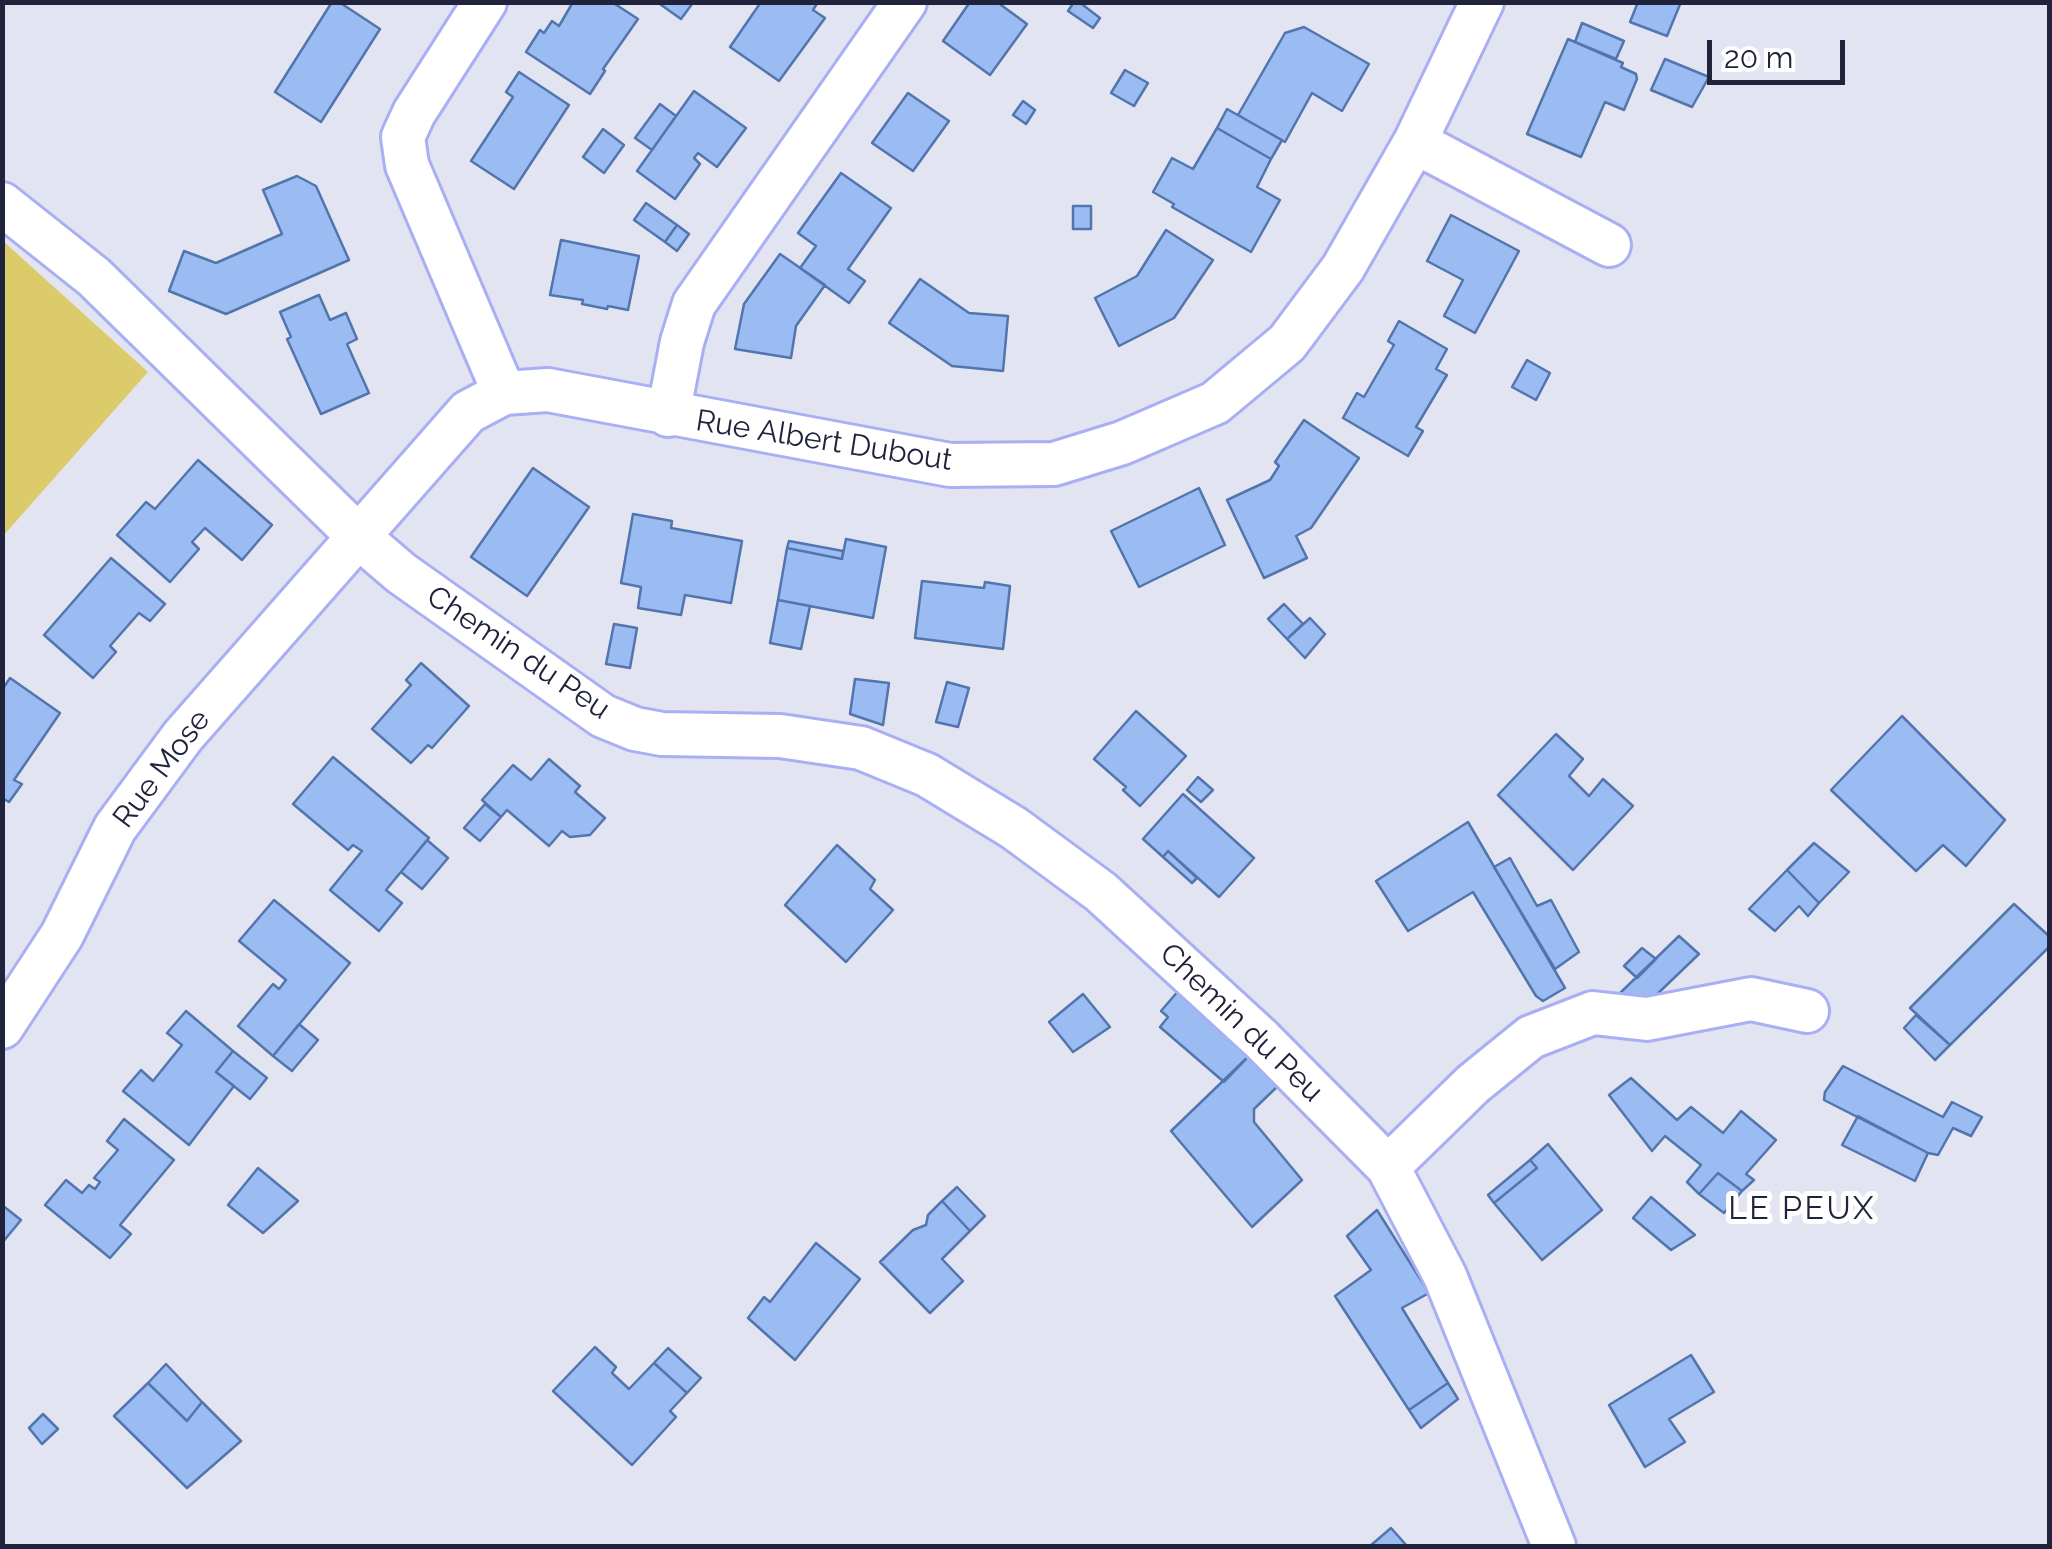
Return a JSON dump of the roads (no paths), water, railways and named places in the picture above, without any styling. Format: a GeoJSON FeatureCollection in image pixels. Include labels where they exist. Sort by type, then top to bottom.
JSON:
{"type":"FeatureCollection","features":[{"type":"Feature","properties":{"kind":"street"},"geometry":{"type":"LineString","coordinates":[[485,2],[414,113],[403,137],[407,164],[504,393]]}},
{"type":"Feature","properties":{"kind":"street"},"geometry":{"type":"LineString","coordinates":[[668,415],[682,342],[694,304],[905,2]]}},
{"type":"Feature","properties":{"kind":"street","name":"Rue Albert Dubout"},"geometry":{"type":"LineString","coordinates":[[359,537],[468,412],[504,393],[548,390],[950,465],[1054,464],[1122,443],[1214,402],[1286,343],[1343,268],[1415,142],[1482,2]]}},
{"type":"Feature","properties":{"kind":"street"},"geometry":{"type":"LineString","coordinates":[[1415,142],[1609,245]]}},
{"type":"Feature","properties":{"kind":"street","name":"Chemin du Peu"},"geometry":{"type":"LineString","coordinates":[[2,204],[94,276],[359,537],[401,573],[603,716],[662,734],[780,736],[861,748],[927,775],[1014,828],[1101,892],[1261,1038],[1388,1168],[1444,1276],[1554,1546]]}},
{"type":"Feature","properties":{"kind":"street","name":"Rue Mose"},"geometry":{"type":"LineString","coordinates":[[2,1027],[62,935],[115,828],[183,736],[359,537]]}},
{"type":"Feature","properties":{"kind":"street"},"geometry":{"type":"LineString","coordinates":[[1388,1168],[1473,1084],[1531,1037],[1593,1013],[1647,1018],[1751,1000],[1807,1011]]}},
{"type":"Feature","properties":{"kind":"district","name":"LE PEUX"},"geometry":{"type":"Point","coordinates":[1802,1209]}}]}
